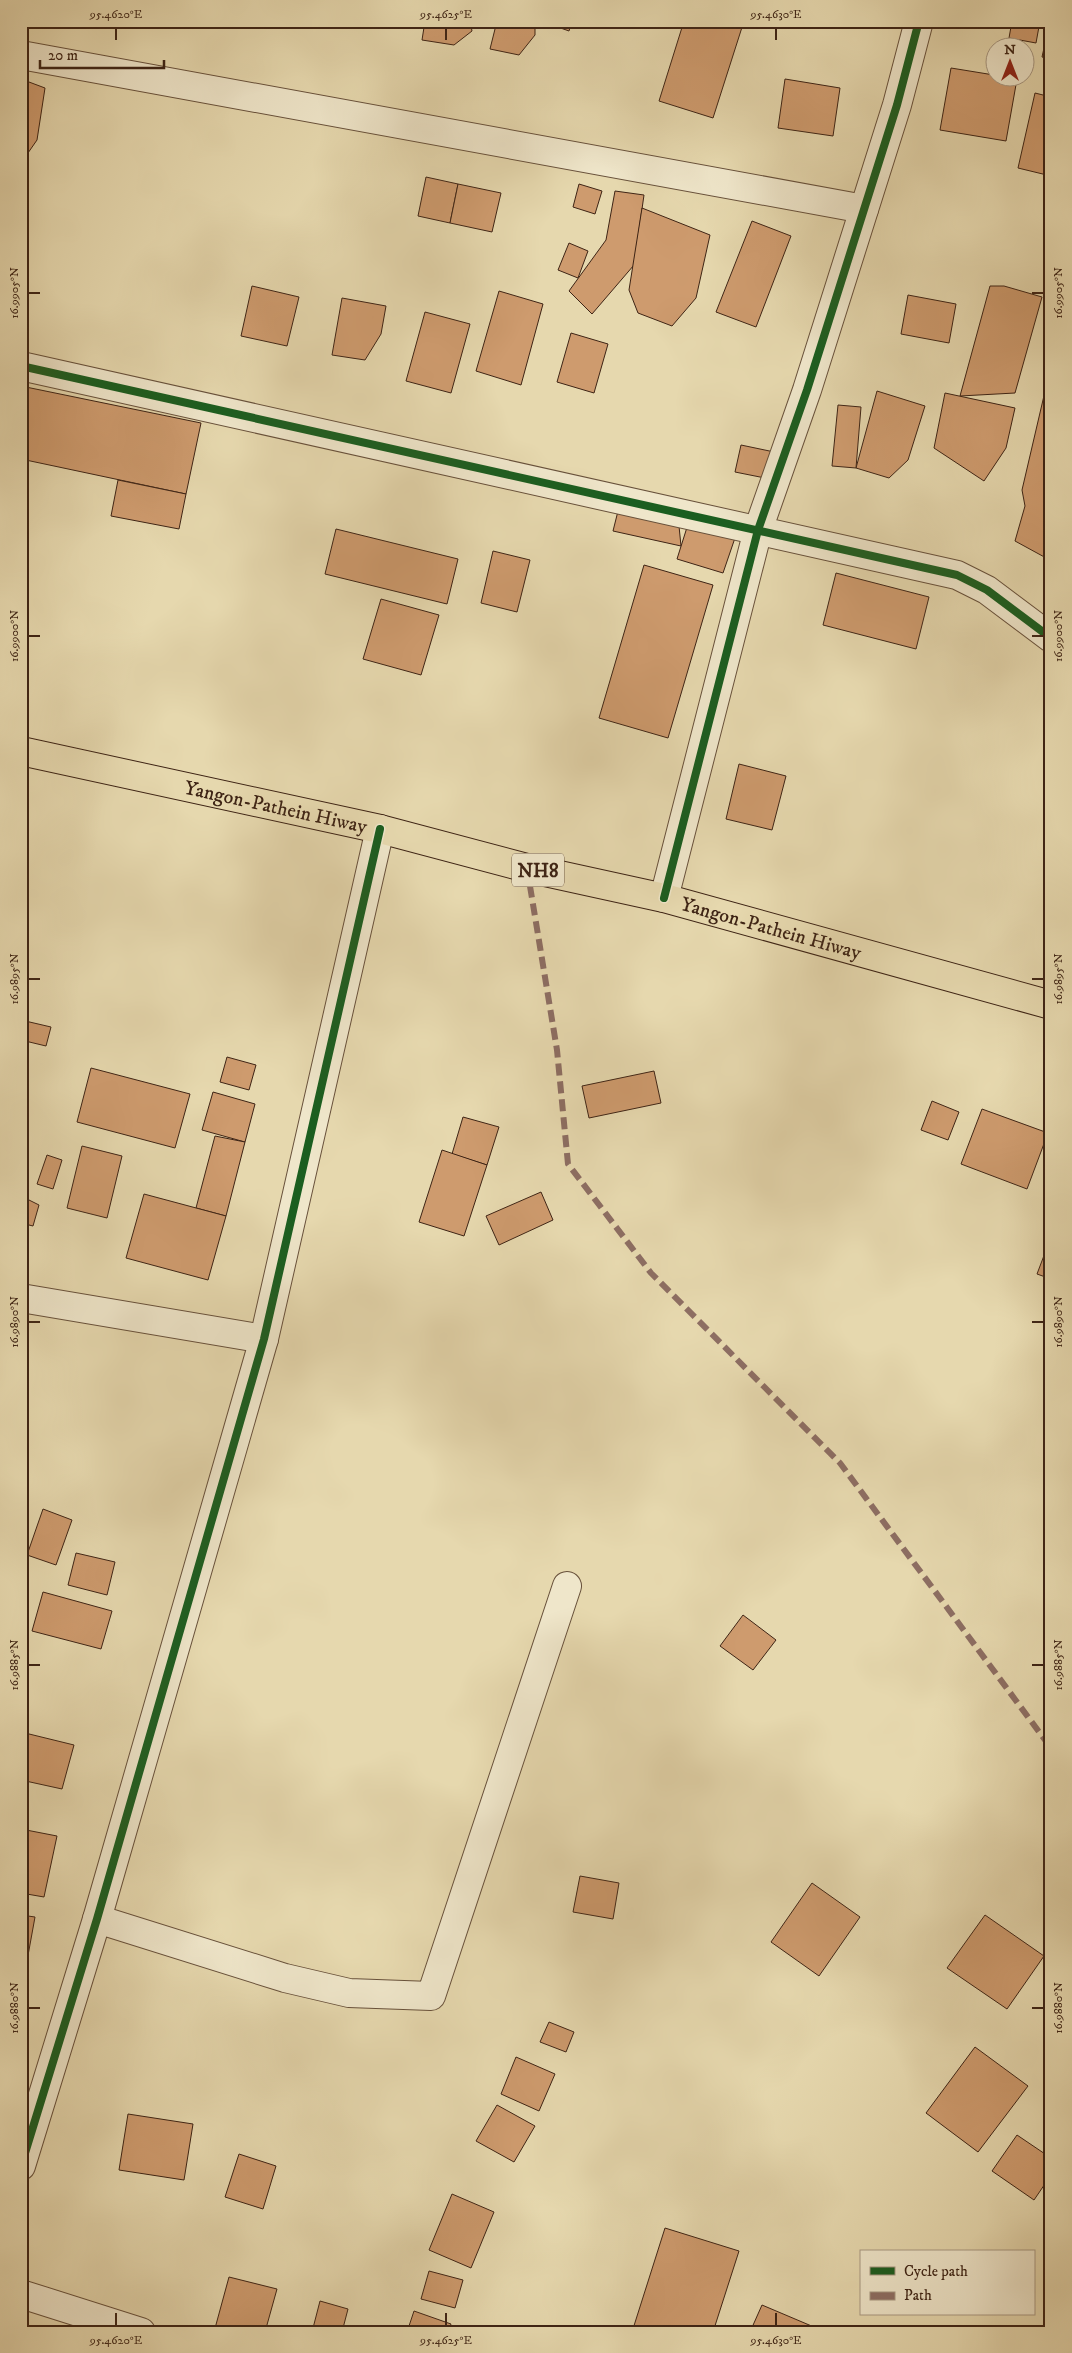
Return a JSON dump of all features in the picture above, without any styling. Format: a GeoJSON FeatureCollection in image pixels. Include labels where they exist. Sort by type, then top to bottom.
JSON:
{"type":"FeatureCollection","features":[{"type":"Feature","properties":{"kind":"highway","name":"Yangon-Pathein Hiway"},"geometry":{"type":"LineString","coordinates":[[21,751],[380,829],[527,868],[664,898],[1051,1006]]}},
{"type":"Feature","properties":{"kind":"street"},"geometry":{"type":"LineString","coordinates":[[664,898],[758,530],[807,390],[864,209],[896,105],[918,21]]}},
{"type":"Feature","properties":{"kind":"street"},"geometry":{"type":"LineString","coordinates":[[21,55],[864,209]]}},
{"type":"Feature","properties":{"kind":"street"},"geometry":{"type":"LineString","coordinates":[[21,366],[957,575],[987,590],[1051,638]]}},
{"type":"Feature","properties":{"kind":"street"},"geometry":{"type":"LineString","coordinates":[[21,2166],[97,1919],[264,1339],[380,829]]}},
{"type":"Feature","properties":{"kind":"street"},"geometry":{"type":"LineString","coordinates":[[21,1298],[264,1339]]}},
{"type":"Feature","properties":{"kind":"street"},"geometry":{"type":"LineString","coordinates":[[97,1919],[285,1978],[350,1993],[431,1996],[567,1586]]}},
{"type":"Feature","properties":{"kind":"street"},"geometry":{"type":"LineString","coordinates":[[21,2294],[141,2332]]}},
{"type":"Feature","properties":{"kind":"building"},"geometry":{"type":"Polygon","coordinates":[[[425,21],[470,21],[472,31],[454,45],[422,40],[425,21]]]}},
{"type":"Feature","properties":{"kind":"building"},"geometry":{"type":"Polygon","coordinates":[[[497,21],[535,21],[535,35],[519,55],[490,49],[497,21]]]}},
{"type":"Feature","properties":{"kind":"building"},"geometry":{"type":"Polygon","coordinates":[[[541,21],[572,21],[569,31],[541,21]]]}},
{"type":"Feature","properties":{"kind":"building"},"geometry":{"type":"Polygon","coordinates":[[[684,21],[744,21],[713,118],[659,101],[684,21]]]}},
{"type":"Feature","properties":{"kind":"building"},"geometry":{"type":"Polygon","coordinates":[[[1012,21],[1040,21],[1036,43],[1034,43],[1034,38],[1009,38],[1012,21]]]}},
{"type":"Feature","properties":{"kind":"building"},"geometry":{"type":"Polygon","coordinates":[[[1051,21],[1051,59],[1042,57],[1051,21]]]}},
{"type":"Feature","properties":{"kind":"building"},"geometry":{"type":"Polygon","coordinates":[[[951,68],[984,73],[984,88],[1015,88],[1006,141],[940,130],[951,68]]]}},
{"type":"Feature","properties":{"kind":"building"},"geometry":{"type":"Polygon","coordinates":[[[21,79],[45,88],[37,140],[21,163],[21,79]]]}},
{"type":"Feature","properties":{"kind":"building"},"geometry":{"type":"Polygon","coordinates":[[[785,79],[840,88],[833,136],[778,128],[785,79]]]}},
{"type":"Feature","properties":{"kind":"building"},"geometry":{"type":"Polygon","coordinates":[[[1035,93],[1051,97],[1051,176],[1018,168],[1035,93]]]}},
{"type":"Feature","properties":{"kind":"building"},"geometry":{"type":"Polygon","coordinates":[[[426,177],[458,184],[450,223],[418,216],[426,177]]]}},
{"type":"Feature","properties":{"kind":"building"},"geometry":{"type":"Polygon","coordinates":[[[458,184],[501,193],[492,232],[450,223],[458,184]]]}},
{"type":"Feature","properties":{"kind":"building"},"geometry":{"type":"Polygon","coordinates":[[[579,184],[602,191],[595,214],[573,207],[579,184]]]}},
{"type":"Feature","properties":{"kind":"building"},"geometry":{"type":"Polygon","coordinates":[[[615,191],[644,195],[634,265],[592,314],[569,291],[606,240],[615,191]]]}},
{"type":"Feature","properties":{"kind":"building"},"geometry":{"type":"Polygon","coordinates":[[[642,208],[710,235],[696,298],[672,326],[638,313],[629,290],[642,208]]]}},
{"type":"Feature","properties":{"kind":"building"},"geometry":{"type":"Polygon","coordinates":[[[752,221],[791,236],[756,327],[716,312],[752,221]]]}},
{"type":"Feature","properties":{"kind":"building"},"geometry":{"type":"Polygon","coordinates":[[[569,243],[588,251],[578,278],[558,270],[569,243]]]}},
{"type":"Feature","properties":{"kind":"building"},"geometry":{"type":"Polygon","coordinates":[[[252,286],[299,297],[287,346],[241,336],[252,286]]]}},
{"type":"Feature","properties":{"kind":"building"},"geometry":{"type":"Polygon","coordinates":[[[990,286],[1004,286],[1042,297],[1015,393],[960,396],[990,286]]]}},
{"type":"Feature","properties":{"kind":"building"},"geometry":{"type":"Polygon","coordinates":[[[499,291],[543,304],[521,385],[476,371],[499,291]]]}},
{"type":"Feature","properties":{"kind":"building"},"geometry":{"type":"Polygon","coordinates":[[[908,295],[956,304],[949,343],[901,334],[908,295]]]}},
{"type":"Feature","properties":{"kind":"building"},"geometry":{"type":"Polygon","coordinates":[[[342,298],[386,306],[381,334],[365,360],[332,355],[342,298]]]}},
{"type":"Feature","properties":{"kind":"building"},"geometry":{"type":"Polygon","coordinates":[[[425,312],[470,324],[451,393],[406,381],[425,312]]]}},
{"type":"Feature","properties":{"kind":"building"},"geometry":{"type":"Polygon","coordinates":[[[571,333],[608,344],[594,393],[557,382],[571,333]]]}},
{"type":"Feature","properties":{"kind":"building"},"geometry":{"type":"Polygon","coordinates":[[[21,386],[201,423],[186,494],[21,459],[21,386]]]}},
{"type":"Feature","properties":{"kind":"building"},"geometry":{"type":"Polygon","coordinates":[[[1046,387],[1051,388],[1051,553],[1048,559],[1015,541],[1025,506],[1022,490],[1046,387]]]}},
{"type":"Feature","properties":{"kind":"building"},"geometry":{"type":"Polygon","coordinates":[[[877,391],[925,406],[908,460],[889,478],[856,468],[877,391]]]}},
{"type":"Feature","properties":{"kind":"building"},"geometry":{"type":"Polygon","coordinates":[[[945,393],[1015,408],[1006,448],[984,481],[934,448],[945,393]]]}},
{"type":"Feature","properties":{"kind":"building"},"geometry":{"type":"Polygon","coordinates":[[[838,405],[861,407],[856,468],[832,466],[838,405]]]}},
{"type":"Feature","properties":{"kind":"building"},"geometry":{"type":"Polygon","coordinates":[[[741,445],[779,453],[765,478],[735,472],[741,445]]]}},
{"type":"Feature","properties":{"kind":"building"},"geometry":{"type":"Polygon","coordinates":[[[118,480],[186,494],[179,529],[111,516],[118,480]]]}},
{"type":"Feature","properties":{"kind":"building"},"geometry":{"type":"Polygon","coordinates":[[[620,503],[678,516],[681,546],[613,531],[620,503]]]}},
{"type":"Feature","properties":{"kind":"building"},"geometry":{"type":"Polygon","coordinates":[[[689,521],[736,535],[723,573],[677,559],[689,521]]]}},
{"type":"Feature","properties":{"kind":"building"},"geometry":{"type":"Polygon","coordinates":[[[336,529],[458,559],[447,604],[325,574],[336,529]]]}},
{"type":"Feature","properties":{"kind":"building"},"geometry":{"type":"Polygon","coordinates":[[[493,551],[530,560],[517,612],[481,603],[493,551]]]}},
{"type":"Feature","properties":{"kind":"building"},"geometry":{"type":"Polygon","coordinates":[[[644,565],[713,585],[668,738],[599,718],[644,565]]]}},
{"type":"Feature","properties":{"kind":"building"},"geometry":{"type":"Polygon","coordinates":[[[836,573],[929,597],[916,649],[823,625],[836,573]]]}},
{"type":"Feature","properties":{"kind":"building"},"geometry":{"type":"Polygon","coordinates":[[[381,599],[439,615],[421,675],[363,659],[381,599]]]}},
{"type":"Feature","properties":{"kind":"building"},"geometry":{"type":"Polygon","coordinates":[[[739,764],[786,776],[772,830],[726,819],[739,764]]]}},
{"type":"Feature","properties":{"kind":"building"},"geometry":{"type":"Polygon","coordinates":[[[21,1020],[51,1027],[46,1046],[21,1040],[21,1020]]]}},
{"type":"Feature","properties":{"kind":"building"},"geometry":{"type":"Polygon","coordinates":[[[227,1057],[256,1065],[249,1090],[220,1082],[227,1057]]]}},
{"type":"Feature","properties":{"kind":"building"},"geometry":{"type":"Polygon","coordinates":[[[91,1068],[190,1094],[175,1148],[77,1122],[91,1068]]]}},
{"type":"Feature","properties":{"kind":"building"},"geometry":{"type":"Polygon","coordinates":[[[654,1071],[661,1103],[589,1118],[582,1086],[654,1071]]]}},
{"type":"Feature","properties":{"kind":"building"},"geometry":{"type":"Polygon","coordinates":[[[213,1092],[255,1104],[245,1142],[202,1130],[213,1092]]]}},
{"type":"Feature","properties":{"kind":"building"},"geometry":{"type":"Polygon","coordinates":[[[932,1101],[959,1112],[948,1140],[921,1130],[932,1101]]]}},
{"type":"Feature","properties":{"kind":"building"},"geometry":{"type":"Polygon","coordinates":[[[982,1109],[1048,1133],[1027,1189],[961,1164],[982,1109]]]}},
{"type":"Feature","properties":{"kind":"building"},"geometry":{"type":"Polygon","coordinates":[[[463,1117],[499,1127],[487,1165],[452,1154],[463,1117]]]}},
{"type":"Feature","properties":{"kind":"building"},"geometry":{"type":"Polygon","coordinates":[[[215,1136],[245,1142],[226,1216],[196,1208],[215,1136]]]}},
{"type":"Feature","properties":{"kind":"building"},"geometry":{"type":"Polygon","coordinates":[[[82,1146],[122,1156],[107,1218],[67,1208],[82,1146]]]}},
{"type":"Feature","properties":{"kind":"building"},"geometry":{"type":"Polygon","coordinates":[[[442,1150],[487,1165],[464,1236],[419,1222],[442,1150]]]}},
{"type":"Feature","properties":{"kind":"building"},"geometry":{"type":"Polygon","coordinates":[[[47,1155],[62,1160],[53,1189],[37,1184],[47,1155]]]}},
{"type":"Feature","properties":{"kind":"building"},"geometry":{"type":"Polygon","coordinates":[[[541,1192],[553,1220],[499,1245],[486,1216],[541,1192]]]}},
{"type":"Feature","properties":{"kind":"building"},"geometry":{"type":"Polygon","coordinates":[[[144,1194],[226,1216],[208,1280],[126,1258],[144,1194]]]}},
{"type":"Feature","properties":{"kind":"building"},"geometry":{"type":"Polygon","coordinates":[[[21,1196],[39,1205],[33,1226],[21,1223],[21,1196]]]}},
{"type":"Feature","properties":{"kind":"building"},"geometry":{"type":"Polygon","coordinates":[[[1051,1237],[1051,1279],[1037,1274],[1051,1237]]]}},
{"type":"Feature","properties":{"kind":"building"},"geometry":{"type":"Polygon","coordinates":[[[43,1509],[72,1520],[56,1565],[27,1555],[43,1509]]]}},
{"type":"Feature","properties":{"kind":"building"},"geometry":{"type":"Polygon","coordinates":[[[76,1553],[115,1562],[107,1595],[68,1585],[76,1553]]]}},
{"type":"Feature","properties":{"kind":"building"},"geometry":{"type":"Polygon","coordinates":[[[43,1592],[112,1611],[101,1649],[32,1631],[43,1592]]]}},
{"type":"Feature","properties":{"kind":"building"},"geometry":{"type":"Polygon","coordinates":[[[743,1615],[776,1640],[753,1670],[720,1646],[743,1615]]]}},
{"type":"Feature","properties":{"kind":"building"},"geometry":{"type":"Polygon","coordinates":[[[21,1732],[74,1745],[62,1789],[21,1780],[21,1732]]]}},
{"type":"Feature","properties":{"kind":"building"},"geometry":{"type":"Polygon","coordinates":[[[21,1829],[57,1836],[44,1897],[21,1893],[21,1829]]]}},
{"type":"Feature","properties":{"kind":"building"},"geometry":{"type":"Polygon","coordinates":[[[580,1876],[619,1883],[613,1919],[573,1912],[580,1876]]]}},
{"type":"Feature","properties":{"kind":"building"},"geometry":{"type":"Polygon","coordinates":[[[812,1883],[860,1917],[819,1976],[771,1942],[812,1883]]]}},
{"type":"Feature","properties":{"kind":"building"},"geometry":{"type":"Polygon","coordinates":[[[21,1915],[35,1917],[27,1961],[21,1960],[21,1915]]]}},
{"type":"Feature","properties":{"kind":"building"},"geometry":{"type":"Polygon","coordinates":[[[985,1915],[1044,1956],[1007,2009],[947,1968],[985,1915]]]}},
{"type":"Feature","properties":{"kind":"building"},"geometry":{"type":"Polygon","coordinates":[[[549,2022],[574,2032],[566,2052],[540,2042],[549,2022]]]}},
{"type":"Feature","properties":{"kind":"building"},"geometry":{"type":"Polygon","coordinates":[[[975,2047],[1028,2086],[978,2152],[926,2113],[975,2047]]]}},
{"type":"Feature","properties":{"kind":"building"},"geometry":{"type":"Polygon","coordinates":[[[516,2057],[555,2074],[539,2111],[501,2094],[516,2057]]]}},
{"type":"Feature","properties":{"kind":"building"},"geometry":{"type":"Polygon","coordinates":[[[497,2105],[535,2126],[514,2162],[476,2141],[497,2105]]]}},
{"type":"Feature","properties":{"kind":"building"},"geometry":{"type":"Polygon","coordinates":[[[128,2114],[193,2124],[184,2180],[119,2170],[128,2114]]]}},
{"type":"Feature","properties":{"kind":"building"},"geometry":{"type":"Polygon","coordinates":[[[1017,2135],[1051,2158],[1051,2175],[1034,2200],[992,2171],[1017,2135]]]}},
{"type":"Feature","properties":{"kind":"building"},"geometry":{"type":"Polygon","coordinates":[[[239,2154],[276,2166],[263,2209],[225,2197],[239,2154]]]}},
{"type":"Feature","properties":{"kind":"building"},"geometry":{"type":"Polygon","coordinates":[[[452,2194],[494,2212],[471,2268],[429,2250],[452,2194]]]}},
{"type":"Feature","properties":{"kind":"building"},"geometry":{"type":"Polygon","coordinates":[[[665,2228],[739,2251],[713,2332],[632,2332],[665,2228]]]}},
{"type":"Feature","properties":{"kind":"building"},"geometry":{"type":"Polygon","coordinates":[[[429,2271],[463,2280],[455,2308],[421,2299],[429,2271]]]}},
{"type":"Feature","properties":{"kind":"building"},"geometry":{"type":"Polygon","coordinates":[[[229,2277],[277,2289],[265,2332],[214,2332],[229,2277]]]}},
{"type":"Feature","properties":{"kind":"building"},"geometry":{"type":"Polygon","coordinates":[[[320,2301],[348,2309],[342,2332],[312,2332],[320,2301]]]}},
{"type":"Feature","properties":{"kind":"building"},"geometry":{"type":"Polygon","coordinates":[[[762,2305],[821,2330],[821,2332],[750,2332],[762,2305]]]}},
{"type":"Feature","properties":{"kind":"building"},"geometry":{"type":"Polygon","coordinates":[[[414,2311],[451,2324],[448,2332],[407,2332],[414,2311]]]}},
{"type":"Feature","properties":{"kind":"marked path"},"geometry":{"type":"LineString","coordinates":[[527,868],[557,1050],[568,1164],[651,1273],[840,1463],[1051,1748]]}},
{"type":"Feature","properties":{"kind":"cycle path"},"geometry":{"type":"LineString","coordinates":[[664,898],[758,530],[807,390],[897,105],[919,21]]}},
{"type":"Feature","properties":{"kind":"cycle path"},"geometry":{"type":"LineString","coordinates":[[21,366],[957,575],[987,590],[1051,638]]}},
{"type":"Feature","properties":{"kind":"cycle path"},"geometry":{"type":"LineString","coordinates":[[21,2166],[97,1919],[264,1339],[380,829]]}}]}
